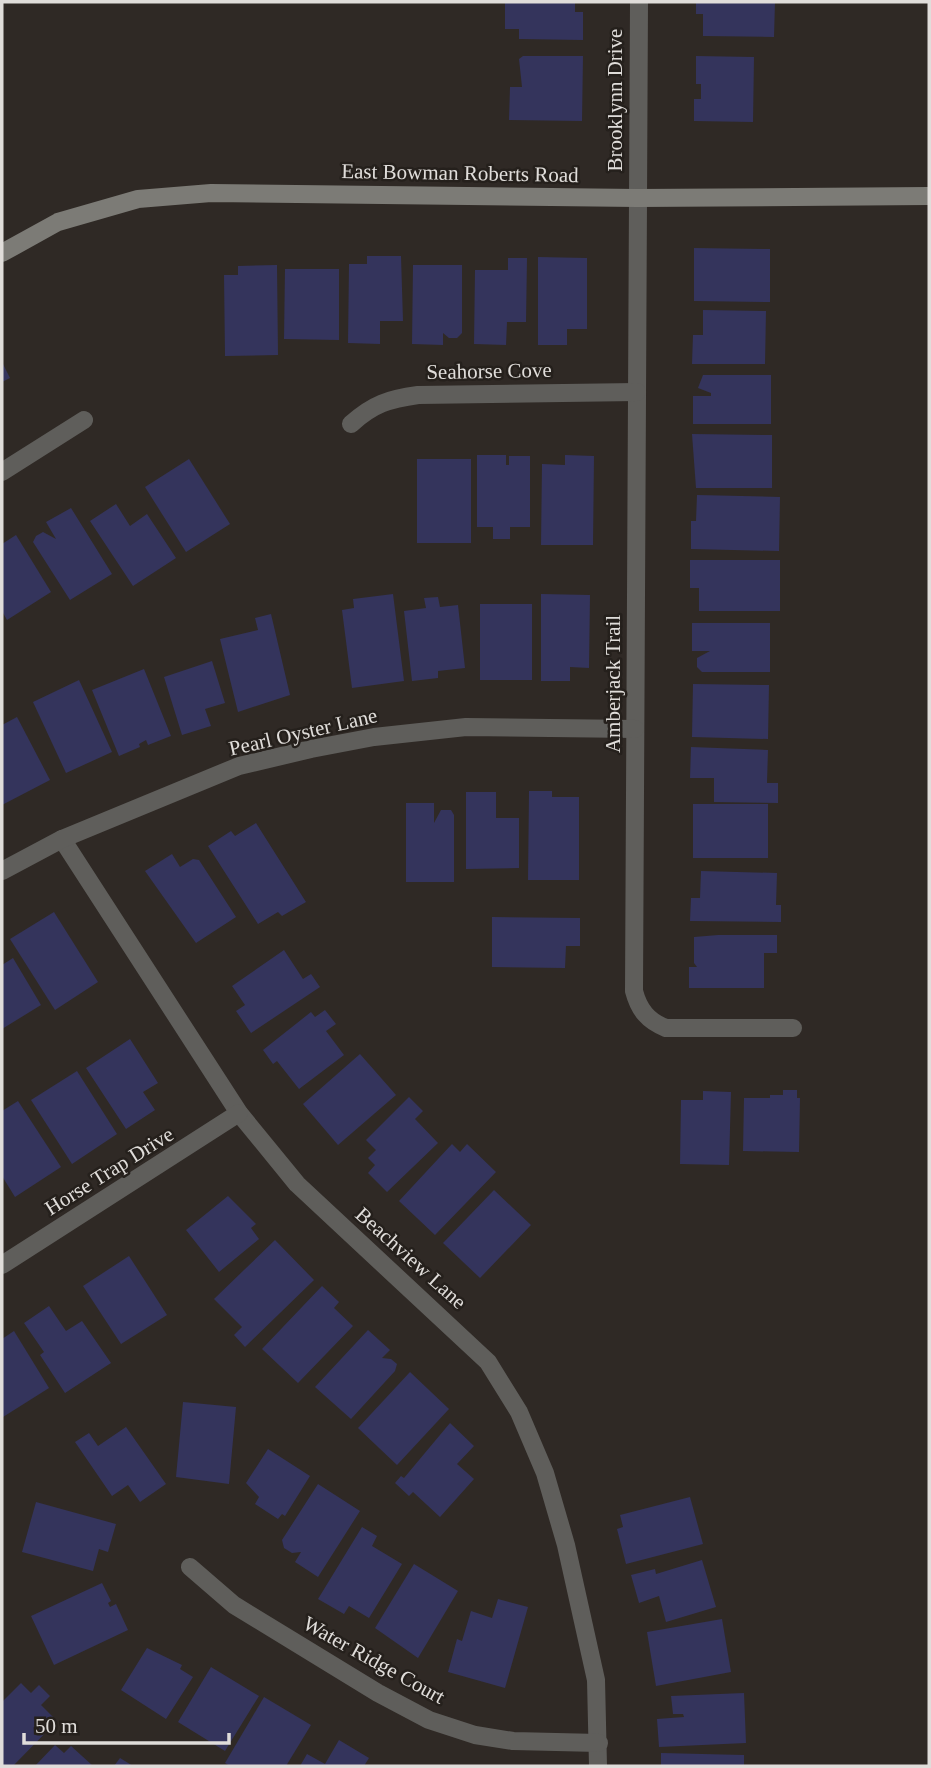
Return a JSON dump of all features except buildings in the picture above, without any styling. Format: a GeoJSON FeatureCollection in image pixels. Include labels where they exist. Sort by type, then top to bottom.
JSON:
{"type":"FeatureCollection","features":[{"type":"Feature","properties":{"kind":"street","name":"Brooklynn Drive"},"geometry":{"type":"LineString","coordinates":[[638,198],[639,2]]}},
{"type":"Feature","properties":{"kind":"street","name":"East Bowman Roberts Road"},"geometry":{"type":"LineString","coordinates":[[2,253],[58,222],[138,199],[211,193],[638,198],[929,196]]}},
{"type":"Feature","properties":{"kind":"street","name":"Amberjack Trail"},"geometry":{"type":"LineString","coordinates":[[638,198],[634,991],[638,1003],[652,1023],[666,1028],[793,1028]]}},
{"type":"Feature","properties":{"kind":"street","name":"Seahorse Cove"},"geometry":{"type":"LineString","coordinates":[[351,424],[370,407],[386,400],[418,395],[636,392]]}},
{"type":"Feature","properties":{"kind":"street"},"geometry":{"type":"LineString","coordinates":[[2,472],[84,420]]}},
{"type":"Feature","properties":{"kind":"street","name":"Pearl Oyster Lane"},"geometry":{"type":"LineString","coordinates":[[2,871],[62,839],[239,766],[374,737],[466,727],[635,729]]}},
{"type":"Feature","properties":{"kind":"street","name":"Beachview Lane"},"geometry":{"type":"LineString","coordinates":[[62,839],[239,1114],[297,1184],[488,1362],[519,1412],[545,1473],[566,1545],[596,1680],[598,1766]]}},
{"type":"Feature","properties":{"kind":"street","name":"Horse Trap Drive"},"geometry":{"type":"LineString","coordinates":[[2,1265],[239,1114]]}},
{"type":"Feature","properties":{"kind":"street","name":"Water Ridge Court"},"geometry":{"type":"LineString","coordinates":[[190,1567],[234,1605],[378,1693],[429,1720],[475,1735],[513,1741],[599,1743]]}}]}
